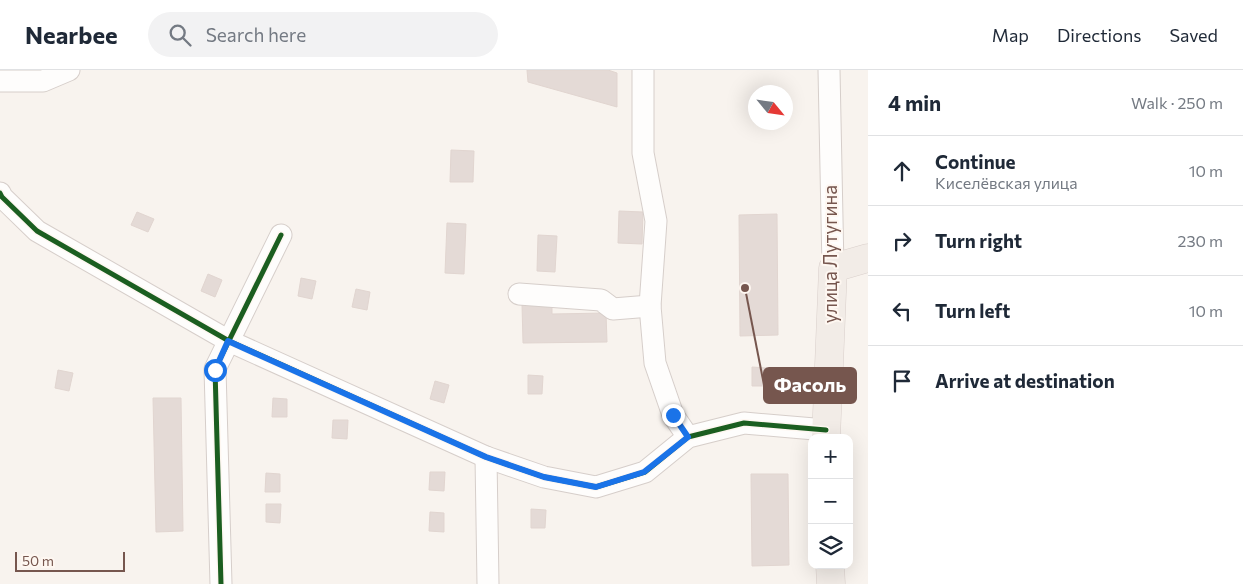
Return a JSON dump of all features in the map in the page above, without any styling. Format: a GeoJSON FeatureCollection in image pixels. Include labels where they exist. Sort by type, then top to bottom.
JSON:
{"type":"FeatureCollection","features":[{"type":"Feature","properties":{"kind":"main road"},"geometry":{"type":"LineString","coordinates":[[833,268],[868,258]]}},
{"type":"Feature","properties":{"kind":"main road","name":"улица Лутугина"},"geometry":{"type":"LineString","coordinates":[[826,434],[833,268]]}},
{"type":"Feature","properties":{"kind":"main road"},"geometry":{"type":"LineString","coordinates":[[830,569],[831,584]]}},
{"type":"Feature","properties":{"kind":"street"},"geometry":{"type":"LineString","coordinates":[[0,81],[43,81],[69,70]]}},
{"type":"Feature","properties":{"kind":"street"},"geometry":{"type":"LineString","coordinates":[[643,70],[643,153],[656,221],[650,306],[655,363],[673,415],[688,437]]}},
{"type":"Feature","properties":{"kind":"street","name":"улица Лутугина"},"geometry":{"type":"LineString","coordinates":[[829,70],[833,268]]}},
{"type":"Feature","properties":{"kind":"street"},"geometry":{"type":"LineString","coordinates":[[1,197],[38,231],[228,341],[486,457],[544,477],[596,487],[644,472],[688,437],[744,423],[826,434]]}},
{"type":"Feature","properties":{"kind":"street"},"geometry":{"type":"LineString","coordinates":[[221,584],[215,370],[281,236]]}},
{"type":"Feature","properties":{"kind":"street"},"geometry":{"type":"LineString","coordinates":[[519,294],[600,300],[613,309],[650,306]]}},
{"type":"Feature","properties":{"kind":"street"},"geometry":{"type":"LineString","coordinates":[[486,457],[488,584]]}},
{"type":"Feature","properties":{"kind":"building"},"geometry":{"type":"Polygon","coordinates":[[[527,70],[608,70],[617,73],[617,107],[528,82],[527,70]]]}},
{"type":"Feature","properties":{"kind":"building"},"geometry":{"type":"Polygon","coordinates":[[[451,150],[474,151],[473,182],[450,182],[451,150]]]}},
{"type":"Feature","properties":{"kind":"building"},"geometry":{"type":"Polygon","coordinates":[[[619,211],[643,212],[642,244],[618,243],[619,211]]]}},
{"type":"Feature","properties":{"kind":"building"},"geometry":{"type":"Polygon","coordinates":[[[137,212],[154,219],[148,232],[131,225],[137,212]]]}},
{"type":"Feature","properties":{"kind":"building"},"geometry":{"type":"Polygon","coordinates":[[[777,214],[778,335],[740,336],[739,215],[777,214]]]}},
{"type":"Feature","properties":{"kind":"building"},"geometry":{"type":"Polygon","coordinates":[[[447,223],[466,224],[464,274],[445,273],[447,223]]]}},
{"type":"Feature","properties":{"kind":"building"},"geometry":{"type":"Polygon","coordinates":[[[538,235],[557,236],[555,272],[537,271],[538,235]]]}},
{"type":"Feature","properties":{"kind":"building"},"geometry":{"type":"Polygon","coordinates":[[[208,274],[222,280],[215,297],[201,291],[208,274]]]}},
{"type":"Feature","properties":{"kind":"building"},"geometry":{"type":"Polygon","coordinates":[[[301,278],[316,281],[312,299],[298,296],[301,278]]]}},
{"type":"Feature","properties":{"kind":"building"},"geometry":{"type":"Polygon","coordinates":[[[356,289],[370,292],[367,310],[352,307],[356,289]]]}},
{"type":"Feature","properties":{"kind":"building"},"geometry":{"type":"Polygon","coordinates":[[[552,303],[552,314],[606,313],[607,342],[523,343],[522,304],[552,303]]]}},
{"type":"Feature","properties":{"kind":"building"},"geometry":{"type":"Polygon","coordinates":[[[752,367],[767,368],[766,386],[752,386],[752,367]]]}},
{"type":"Feature","properties":{"kind":"building"},"geometry":{"type":"Polygon","coordinates":[[[58,370],[73,373],[69,391],[55,388],[58,370]]]}},
{"type":"Feature","properties":{"kind":"building"},"geometry":{"type":"Polygon","coordinates":[[[528,375],[543,376],[542,394],[528,394],[528,375]]]}},
{"type":"Feature","properties":{"kind":"building"},"geometry":{"type":"Polygon","coordinates":[[[435,381],[449,385],[444,403],[430,399],[435,381]]]}},
{"type":"Feature","properties":{"kind":"building"},"geometry":{"type":"Polygon","coordinates":[[[153,398],[181,398],[183,531],[156,532],[153,398]]]}},
{"type":"Feature","properties":{"kind":"building"},"geometry":{"type":"Polygon","coordinates":[[[273,398],[287,399],[287,417],[272,417],[273,398]]]}},
{"type":"Feature","properties":{"kind":"building"},"geometry":{"type":"Polygon","coordinates":[[[333,420],[348,420],[347,439],[332,438],[333,420]]]}},
{"type":"Feature","properties":{"kind":"building"},"geometry":{"type":"Polygon","coordinates":[[[430,472],[445,472],[444,491],[429,490],[430,472]]]}},
{"type":"Feature","properties":{"kind":"building"},"geometry":{"type":"Polygon","coordinates":[[[266,473],[280,474],[280,492],[265,492],[266,473]]]}},
{"type":"Feature","properties":{"kind":"building"},"geometry":{"type":"Polygon","coordinates":[[[751,474],[788,474],[789,565],[752,566],[751,474]]]}},
{"type":"Feature","properties":{"kind":"building"},"geometry":{"type":"Polygon","coordinates":[[[266,504],[281,504],[280,523],[266,522],[266,504]]]}},
{"type":"Feature","properties":{"kind":"building"},"geometry":{"type":"Polygon","coordinates":[[[531,509],[546,510],[545,528],[531,528],[531,509]]]}},
{"type":"Feature","properties":{"kind":"building"},"geometry":{"type":"Polygon","coordinates":[[[430,512],[444,513],[444,532],[429,531],[430,512]]]}},
{"type":"Feature","properties":{"kind":"cycle path"},"geometry":{"type":"LineString","coordinates":[[0,193],[37,231],[229,341],[486,457],[544,477],[596,487],[645,472],[688,437],[744,423],[826,430]]}},
{"type":"Feature","properties":{"kind":"cycle path"},"geometry":{"type":"LineString","coordinates":[[221,584],[215,369],[281,235]]}},
{"type":"Feature","properties":{"kind":"place","name":"Фасоль"},"geometry":{"type":"Point","coordinates":[745,288]}},
{"type":"Feature","properties":{"kind":"route"},"geometry":{"type":"LineString","coordinates":[[215,370],[228,341],[486,457],[544,477],[596,487],[644,472],[688,437],[673,415]]}}]}
